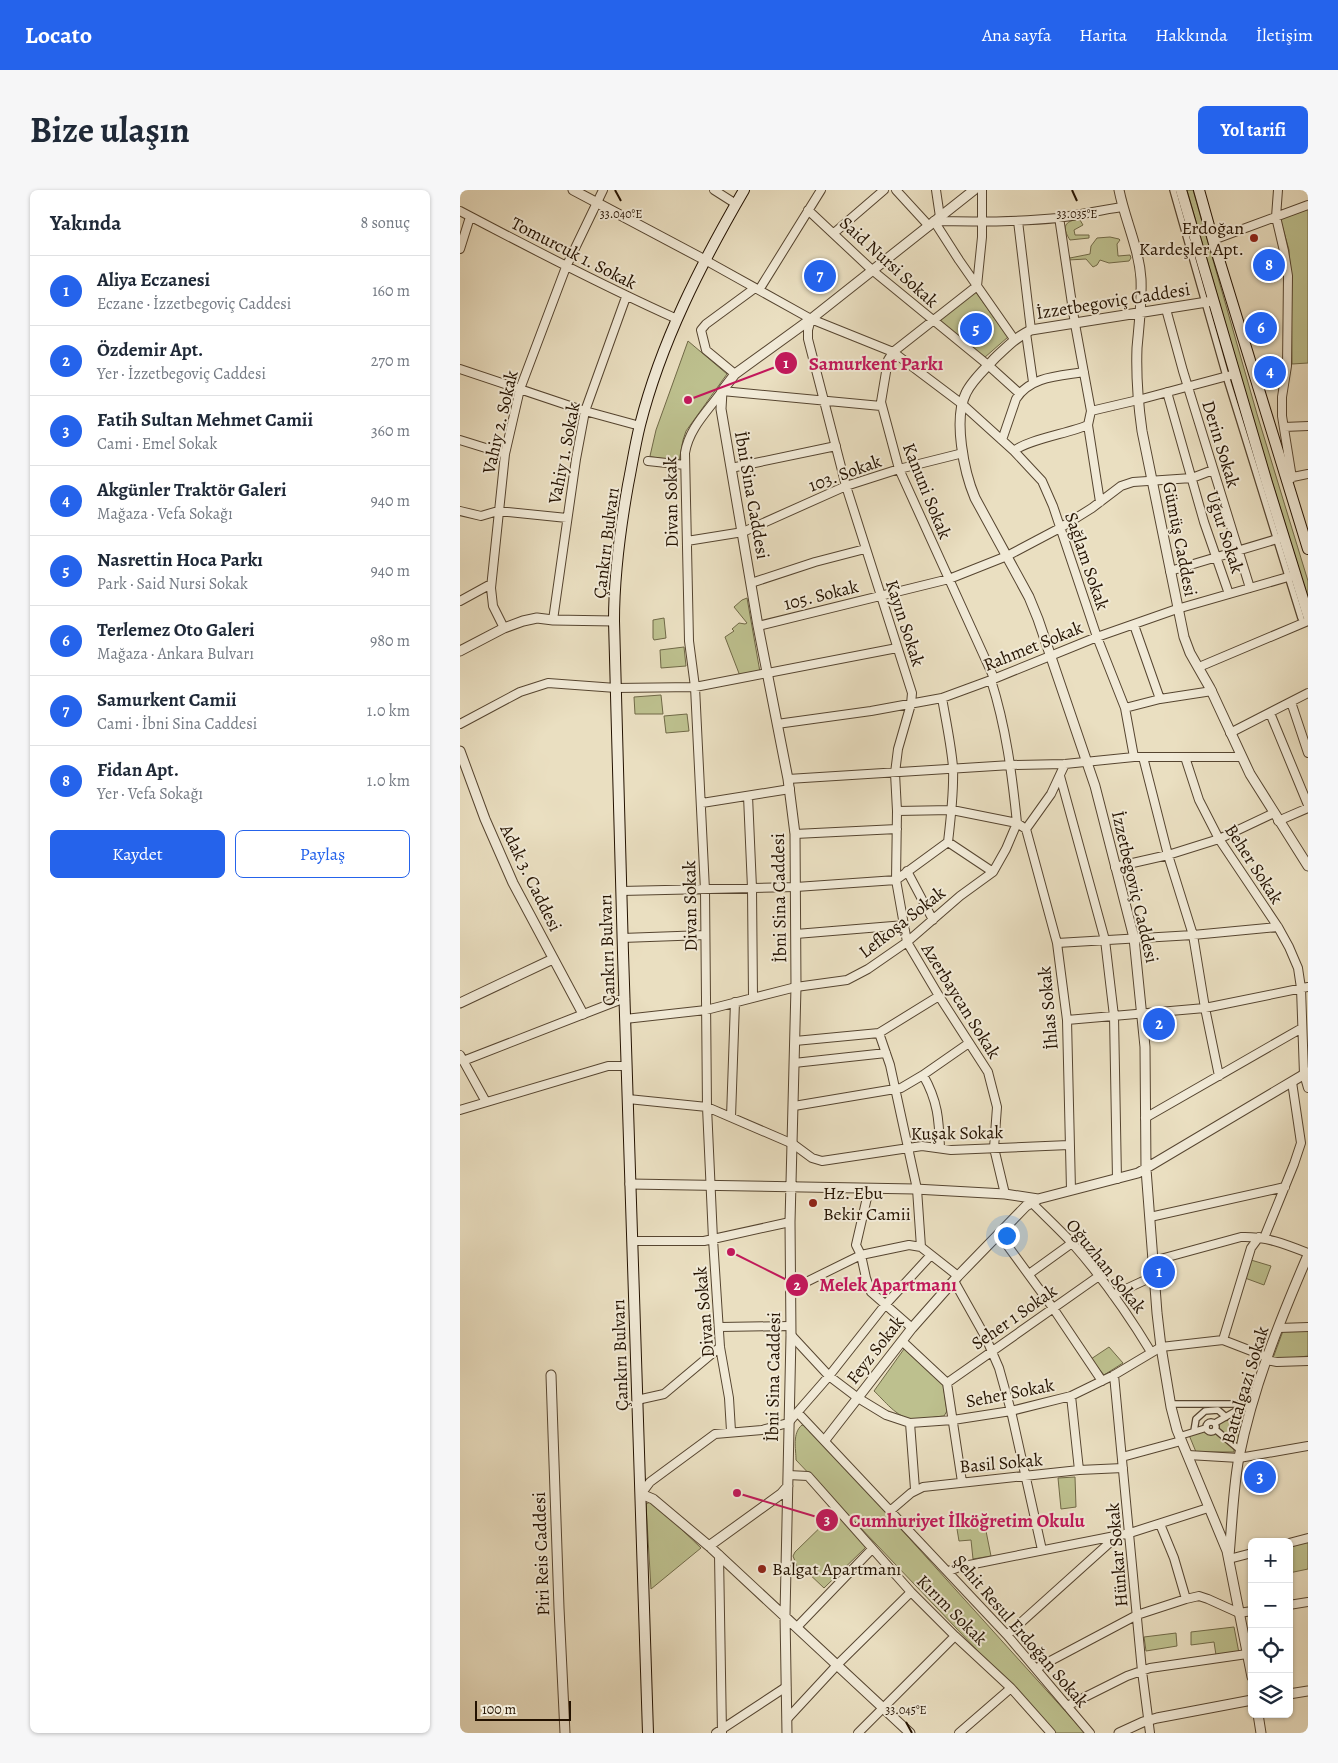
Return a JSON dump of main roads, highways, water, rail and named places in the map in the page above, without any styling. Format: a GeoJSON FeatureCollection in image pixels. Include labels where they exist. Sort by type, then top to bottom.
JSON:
{"type":"FeatureCollection","features":[{"type":"Feature","properties":{"kind":"main road","name":"Çankırı Bulvarı"},"geometry":{"type":"LineString","coordinates":[[648,1733],[622,938],[614,621],[618,551],[640,426],[658,366],[677,319],[705,260],[744,190]]}},
{"type":"Feature","properties":{"kind":"main road"},"geometry":{"type":"LineString","coordinates":[[1181,190],[1231,375],[1291,576],[1306,618]]}},
{"type":"Feature","properties":{"kind":"main road"},"geometry":{"type":"LineString","coordinates":[[1200,190],[1213,240],[1289,478],[1308,549]]}},
{"type":"Feature","properties":{"kind":"place","name":"Erdoğan Kardeşler Apt."},"geometry":{"type":"Point","coordinates":[1254,238]}},
{"type":"Feature","properties":{"kind":"place","name":"Fidan Apt."},"geometry":{"type":"Point","coordinates":[1269,265]}},
{"type":"Feature","properties":{"kind":"place","name":"Samurkent Camii"},"geometry":{"type":"Point","coordinates":[820,276]}},
{"type":"Feature","properties":{"kind":"place","name":"Terlemez Oto Galeri"},"geometry":{"type":"Point","coordinates":[1261,328]}},
{"type":"Feature","properties":{"kind":"place","name":"Nasrettin Hoca Parkı"},"geometry":{"type":"Point","coordinates":[976,329]}},
{"type":"Feature","properties":{"kind":"place","name":"Akgünler Traktör Galeri"},"geometry":{"type":"Point","coordinates":[1270,372]}},
{"type":"Feature","properties":{"kind":"place","name":"Samurkent Parkı"},"geometry":{"type":"Point","coordinates":[688,400]}},
{"type":"Feature","properties":{"kind":"place","name":"Özdemir Apt."},"geometry":{"type":"Point","coordinates":[1159,1024]}},
{"type":"Feature","properties":{"kind":"place","name":"Hz. Ebu Bekir Camii"},"geometry":{"type":"Point","coordinates":[813,1203]}},
{"type":"Feature","properties":{"kind":"place","name":"Melek Apartmanı"},"geometry":{"type":"Point","coordinates":[731,1252]}},
{"type":"Feature","properties":{"kind":"place","name":"Aliya Eczanesi"},"geometry":{"type":"Point","coordinates":[1159,1272]}},
{"type":"Feature","properties":{"kind":"place","name":"Fatih Sultan Mehmet Camii"},"geometry":{"type":"Point","coordinates":[1260,1477]}},
{"type":"Feature","properties":{"kind":"place","name":"Cumhuriyet İlköğretim Okulu"},"geometry":{"type":"Point","coordinates":[737,1493]}},
{"type":"Feature","properties":{"kind":"place","name":"Balgat Apartmanı"},"geometry":{"type":"Point","coordinates":[762,1569]}}]}
